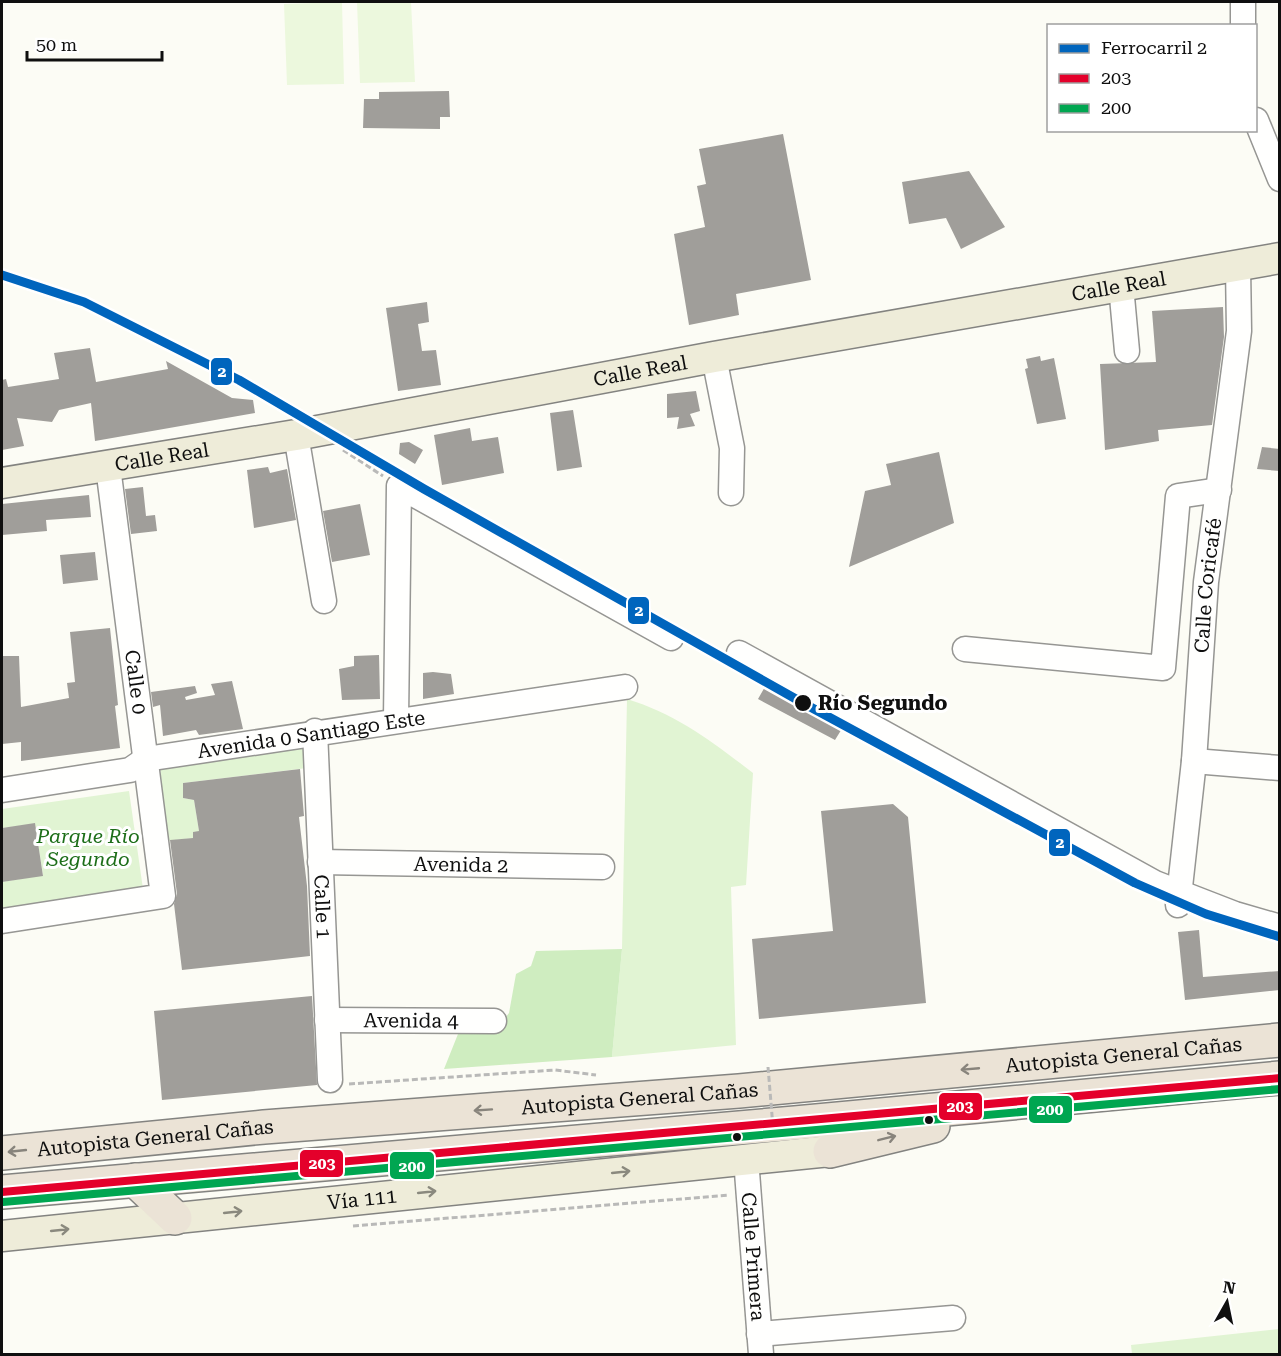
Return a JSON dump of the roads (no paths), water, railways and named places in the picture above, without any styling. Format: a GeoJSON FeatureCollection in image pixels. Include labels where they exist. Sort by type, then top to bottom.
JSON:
{"type":"FeatureCollection","features":[{"type":"Feature","properties":{"kind":"highway","name":"Autopista General Cañas"},"geometry":{"type":"LineString","coordinates":[[2,1153],[264,1127],[739,1090],[1280,1040]]}},
{"type":"Feature","properties":{"kind":"highway","name":"Autopista General Cañas"},"geometry":{"type":"LineString","coordinates":[[2,1192],[1280,1078]]}},
{"type":"Feature","properties":{"kind":"highway"},"geometry":{"type":"LineString","coordinates":[[830,1151],[1015,1103]]}},
{"type":"Feature","properties":{"kind":"highway"},"geometry":{"type":"LineString","coordinates":[[135,1180],[175,1218]]}},
{"type":"Feature","properties":{"kind":"main road","name":"Calle Real"},"geometry":{"type":"LineString","coordinates":[[2,483],[304,433],[714,357],[1280,258]]}},
{"type":"Feature","properties":{"kind":"main road","name":"Vía 111"},"geometry":{"type":"LineString","coordinates":[[2,1236],[830,1151]]}},
{"type":"Feature","properties":{"kind":"street"},"geometry":{"type":"LineString","coordinates":[[1243,2],[1243,24]]}},
{"type":"Feature","properties":{"kind":"street"},"geometry":{"type":"LineString","coordinates":[[1257,122],[1280,179]]}},
{"type":"Feature","properties":{"kind":"street","name":"Calle Coricafé"},"geometry":{"type":"LineString","coordinates":[[1180,899],[1194,761],[1206,582],[1239,331],[1238,266]]}},
{"type":"Feature","properties":{"kind":"street"},"geometry":{"type":"LineString","coordinates":[[1121,286],[1126,351]]}},
{"type":"Feature","properties":{"kind":"street"},"geometry":{"type":"LineString","coordinates":[[714,357],[732,448],[731,493]]}},
{"type":"Feature","properties":{"kind":"street"},"geometry":{"type":"LineString","coordinates":[[304,433],[324,601]]}},
{"type":"Feature","properties":{"kind":"street","name":"Calle 0"},"geometry":{"type":"LineString","coordinates":[[2,921],[162,896],[108,467]]}},
{"type":"Feature","properties":{"kind":"street"},"geometry":{"type":"LineString","coordinates":[[396,719],[399,486],[671,638]]}},
{"type":"Feature","properties":{"kind":"street"},"geometry":{"type":"LineString","coordinates":[[965,650],[1163,668],[1178,496],[1219,490]]}},
{"type":"Feature","properties":{"kind":"street"},"geometry":{"type":"LineString","coordinates":[[739,653],[1180,899],[1280,927]]}},
{"type":"Feature","properties":{"kind":"street","name":"Avenida 0 Santiago Este"},"geometry":{"type":"LineString","coordinates":[[2,790],[130,770],[146,759],[315,731],[625,687]]}},
{"type":"Feature","properties":{"kind":"street","name":"Calle 1"},"geometry":{"type":"LineString","coordinates":[[315,731],[330,1080]]}},
{"type":"Feature","properties":{"kind":"street"},"geometry":{"type":"LineString","coordinates":[[1194,761],[1280,768]]}},
{"type":"Feature","properties":{"kind":"street","name":"Avenida 2"},"geometry":{"type":"LineString","coordinates":[[320,862],[602,867]]}},
{"type":"Feature","properties":{"kind":"street","name":"Avenida 4"},"geometry":{"type":"LineString","coordinates":[[327,1020],[494,1022]]}},
{"type":"Feature","properties":{"kind":"street","name":"Calle Primera"},"geometry":{"type":"LineString","coordinates":[[746,1159],[760,1344]]}},
{"type":"Feature","properties":{"kind":"street"},"geometry":{"type":"LineString","coordinates":[[760,1344],[953,1318]]}},
{"type":"Feature","properties":{"kind":"rail line","name":"2"},"geometry":{"type":"LineString","coordinates":[[2,275],[84,302],[239,380],[424,489],[803,703],[1135,883],[1206,914],[1280,937]]}},
{"type":"Feature","properties":{"kind":"place","name":"Río Segundo"},"geometry":{"type":"Point","coordinates":[803,703]}},
{"type":"Feature","properties":{"kind":"park label","name":"Parque Río Segundo"},"geometry":{"type":"Point","coordinates":[88,848]}}]}
